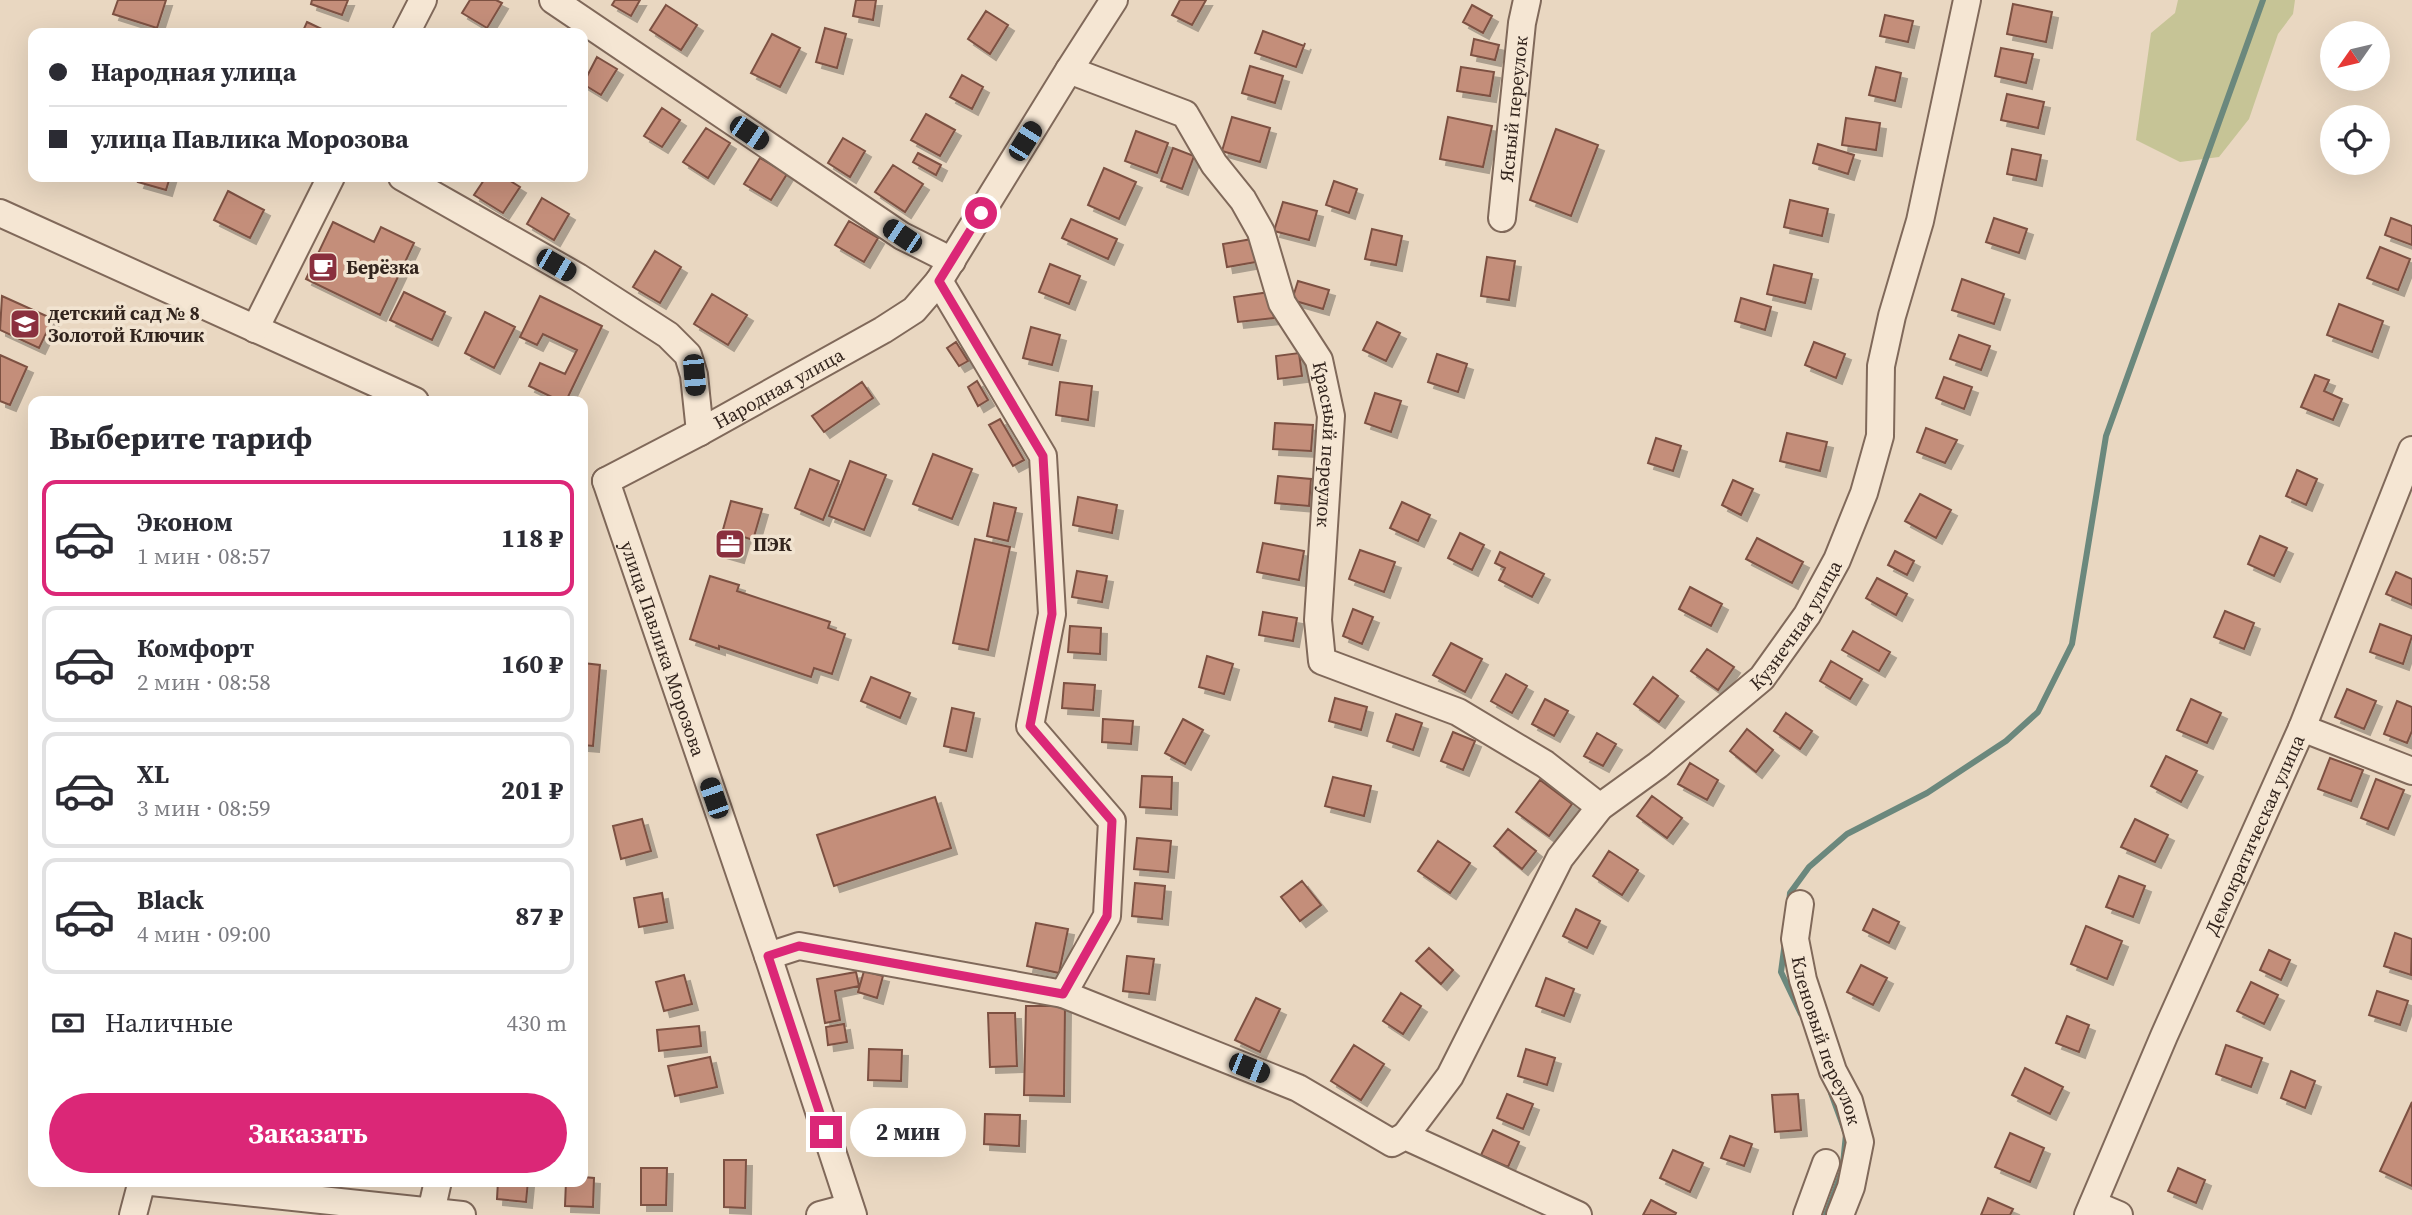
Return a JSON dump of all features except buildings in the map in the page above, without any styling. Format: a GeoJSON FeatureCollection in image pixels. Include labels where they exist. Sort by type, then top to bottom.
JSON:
{"type":"FeatureCollection","features":[{"type":"Feature","properties":{"kind":"street"},"geometry":{"type":"LineString","coordinates":[[409,28],[423,0]]}},
{"type":"Feature","properties":{"kind":"street"},"geometry":{"type":"LineString","coordinates":[[553,0],[902,236],[946,271],[1043,456],[1052,614],[1030,726],[1112,821],[1107,916],[1063,994]]}},
{"type":"Feature","properties":{"kind":"street","name":"Народная улица"},"geometry":{"type":"LineString","coordinates":[[594,478],[701,432],[914,310],[946,271],[1114,0]]}},
{"type":"Feature","properties":{"kind":"street","name":"Ясный переулок"},"geometry":{"type":"LineString","coordinates":[[1502,218],[1522,23],[1527,0]]}},
{"type":"Feature","properties":{"kind":"street","name":"Кузнечная улица"},"geometry":{"type":"LineString","coordinates":[[1405,1136],[1450,1076],[1560,858],[1600,807],[1658,765],[1762,678],[1807,615],[1837,560],[1864,493],[1880,436],[1881,366],[1892,316],[1920,221],[1967,0]]}},
{"type":"Feature","properties":{"kind":"street","name":"Красный переулок"},"geometry":{"type":"LineString","coordinates":[[1069,70],[1185,114],[1214,164],[1243,200],[1261,232],[1282,303],[1319,360],[1331,416],[1318,620],[1322,661],[1458,712],[1545,764],[1600,807]]}},
{"type":"Feature","properties":{"kind":"street"},"geometry":{"type":"LineString","coordinates":[[255,329],[328,182]]}},
{"type":"Feature","properties":{"kind":"street"},"geometry":{"type":"LineString","coordinates":[[411,182],[579,277],[668,335],[688,355],[694,375],[701,432]]}},
{"type":"Feature","properties":{"kind":"street"},"geometry":{"type":"LineString","coordinates":[[0,213],[404,396]]}},
{"type":"Feature","properties":{"kind":"street","name":"Демократическая улица"},"geometry":{"type":"LineString","coordinates":[[2090,1210],[2164,1036],[2302,728],[2412,450]]}},
{"type":"Feature","properties":{"kind":"street","name":"улица Павлика Морозова"},"geometry":{"type":"LineString","coordinates":[[594,478],[768,956],[852,1211]]}},
{"type":"Feature","properties":{"kind":"street"},"geometry":{"type":"LineString","coordinates":[[2302,728],[2412,771]]}},
{"type":"Feature","properties":{"kind":"street","name":"Кленовый переулок"},"geometry":{"type":"LineString","coordinates":[[1800,904],[1795,939],[1803,980],[1833,1071],[1849,1101],[1860,1142],[1851,1187],[1840,1215]]}},
{"type":"Feature","properties":{"kind":"street"},"geometry":{"type":"LineString","coordinates":[[768,956],[799,946],[1063,994],[1298,1088],[1392,1143],[1405,1136],[1578,1215]]}},
{"type":"Feature","properties":{"kind":"street"},"geometry":{"type":"LineString","coordinates":[[1807,1215],[1826,1163]]}},
{"type":"Feature","properties":{"kind":"street"},"geometry":{"type":"LineString","coordinates":[[133,1215],[140,1187]]}},
{"type":"Feature","properties":{"kind":"street"},"geometry":{"type":"LineString","coordinates":[[198,1187],[462,1215]]}},
{"type":"Feature","properties":{"kind":"street"},"geometry":{"type":"LineString","coordinates":[[431,1212],[437,1187]]}},
{"type":"Feature","properties":{"kind":"street"},"geometry":{"type":"LineString","coordinates":[[2090,1210],[2119,1215]]}},
{"type":"Feature","properties":{"kind":"street"},"geometry":{"type":"LineString","coordinates":[[820,1215],[852,1211]]}},
{"type":"Feature","properties":{"kind":"shaded area"},"geometry":{"type":"Polygon","coordinates":[[[2178,0],[2295,0],[2293,14],[2278,34],[2249,119],[2219,157],[2180,162],[2136,140],[2151,33],[2175,13],[2178,0]]]}},
{"type":"Feature","properties":{"kind":"waterway"},"geometry":{"type":"LineString","coordinates":[[1789,904],[1790,893],[1809,867],[1847,834],[1927,793],[2006,741],[2038,712],[2072,644],[2106,436],[2263,0]]}},
{"type":"Feature","properties":{"kind":"waterway"},"geometry":{"type":"LineString","coordinates":[[1785,942],[1781,972],[1801,1014]]}},
{"type":"Feature","properties":{"kind":"waterway"},"geometry":{"type":"LineString","coordinates":[[1831,1093],[1846,1134],[1843,1164]]}},
{"type":"Feature","properties":{"kind":"waterway"},"geometry":{"type":"LineString","coordinates":[[1826,1215],[1841,1174]]}},
{"type":"Feature","properties":{"kind":"place","name":"Берёзка"},"geometry":{"type":"Point","coordinates":[323,267]}},
{"type":"Feature","properties":{"kind":"place","name":"детский сад № 8 Золотой Ключик"},"geometry":{"type":"Point","coordinates":[25,324]}},
{"type":"Feature","properties":{"kind":"place","name":"ПЭК"},"geometry":{"type":"Point","coordinates":[730,544]}},
{"type":"Feature","properties":{"kind":"route"},"geometry":{"type":"LineString","coordinates":[[826,1132],[768,956],[799,946],[1063,994],[1107,916],[1112,821],[1030,726],[1052,614],[1043,456],[939,281],[981,213]]}}]}
